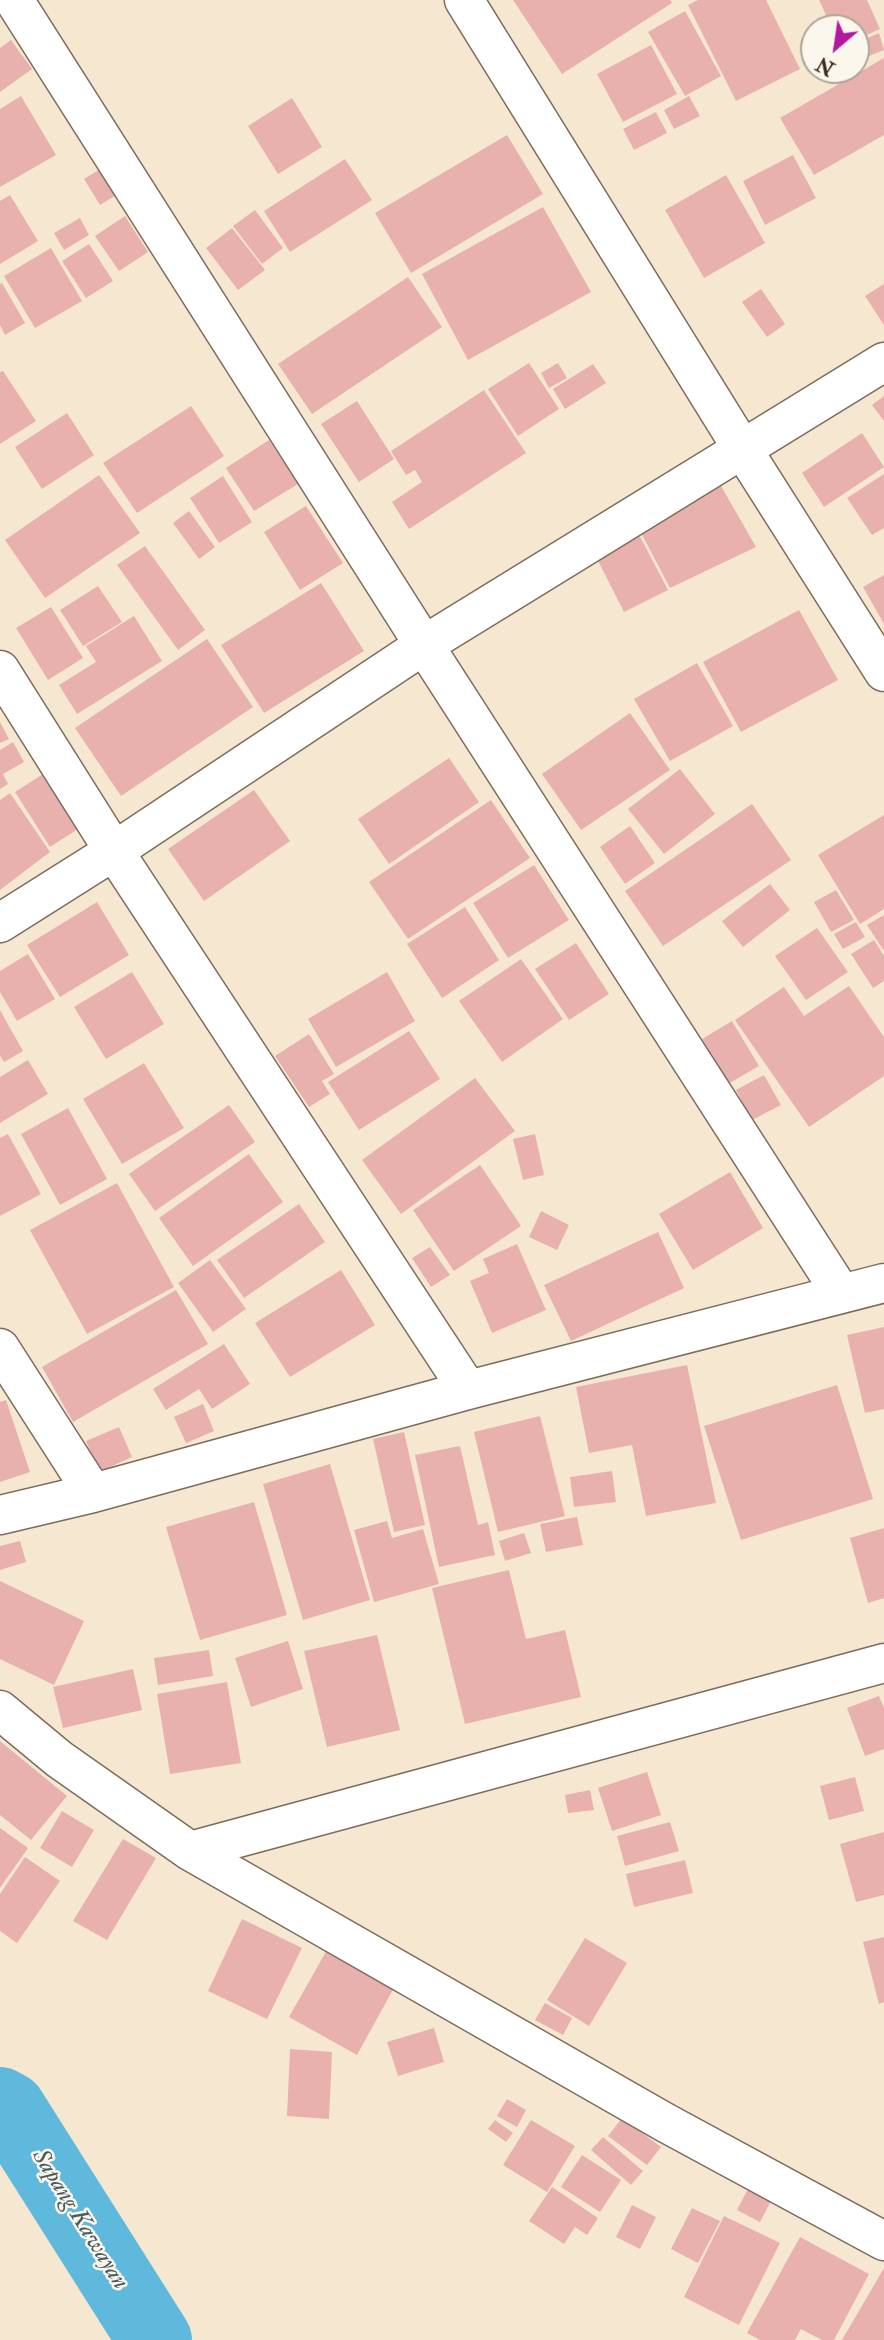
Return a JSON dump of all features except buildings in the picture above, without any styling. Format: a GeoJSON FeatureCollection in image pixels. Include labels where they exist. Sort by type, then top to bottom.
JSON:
{"type":"FeatureCollection","features":[{"type":"Feature","properties":{"kind":"street"},"geometry":{"type":"LineString","coordinates":[[14,0],[424,645],[841,1293]]}},
{"type":"Feature","properties":{"kind":"street"},"geometry":{"type":"LineString","coordinates":[[464,0],[884,672]]}},
{"type":"Feature","properties":{"kind":"street"},"geometry":{"type":"LineString","coordinates":[[0,923],[114,851],[424,645],[884,362]]}},
{"type":"Feature","properties":{"kind":"street"},"geometry":{"type":"LineString","coordinates":[[0,670],[114,851],[468,1390]]}},
{"type":"Feature","properties":{"kind":"street"},"geometry":{"type":"LineString","coordinates":[[0,1515],[93,1493],[468,1390],[884,1283]]}},
{"type":"Feature","properties":{"kind":"street"},"geometry":{"type":"LineString","coordinates":[[0,1348],[93,1493]]}},
{"type":"Feature","properties":{"kind":"street"},"geometry":{"type":"LineString","coordinates":[[190,1851],[884,1663]]}},
{"type":"Feature","properties":{"kind":"street"},"geometry":{"type":"LineString","coordinates":[[0,1710],[59,1759],[190,1851],[666,2123],[884,2241]]}},
{"type":"Feature","properties":{"kind":"waterway","name":"Sapang Kawayan"},"geometry":{"type":"LineString","coordinates":[[0,2104],[9,2109],[155,2340]]}}]}
